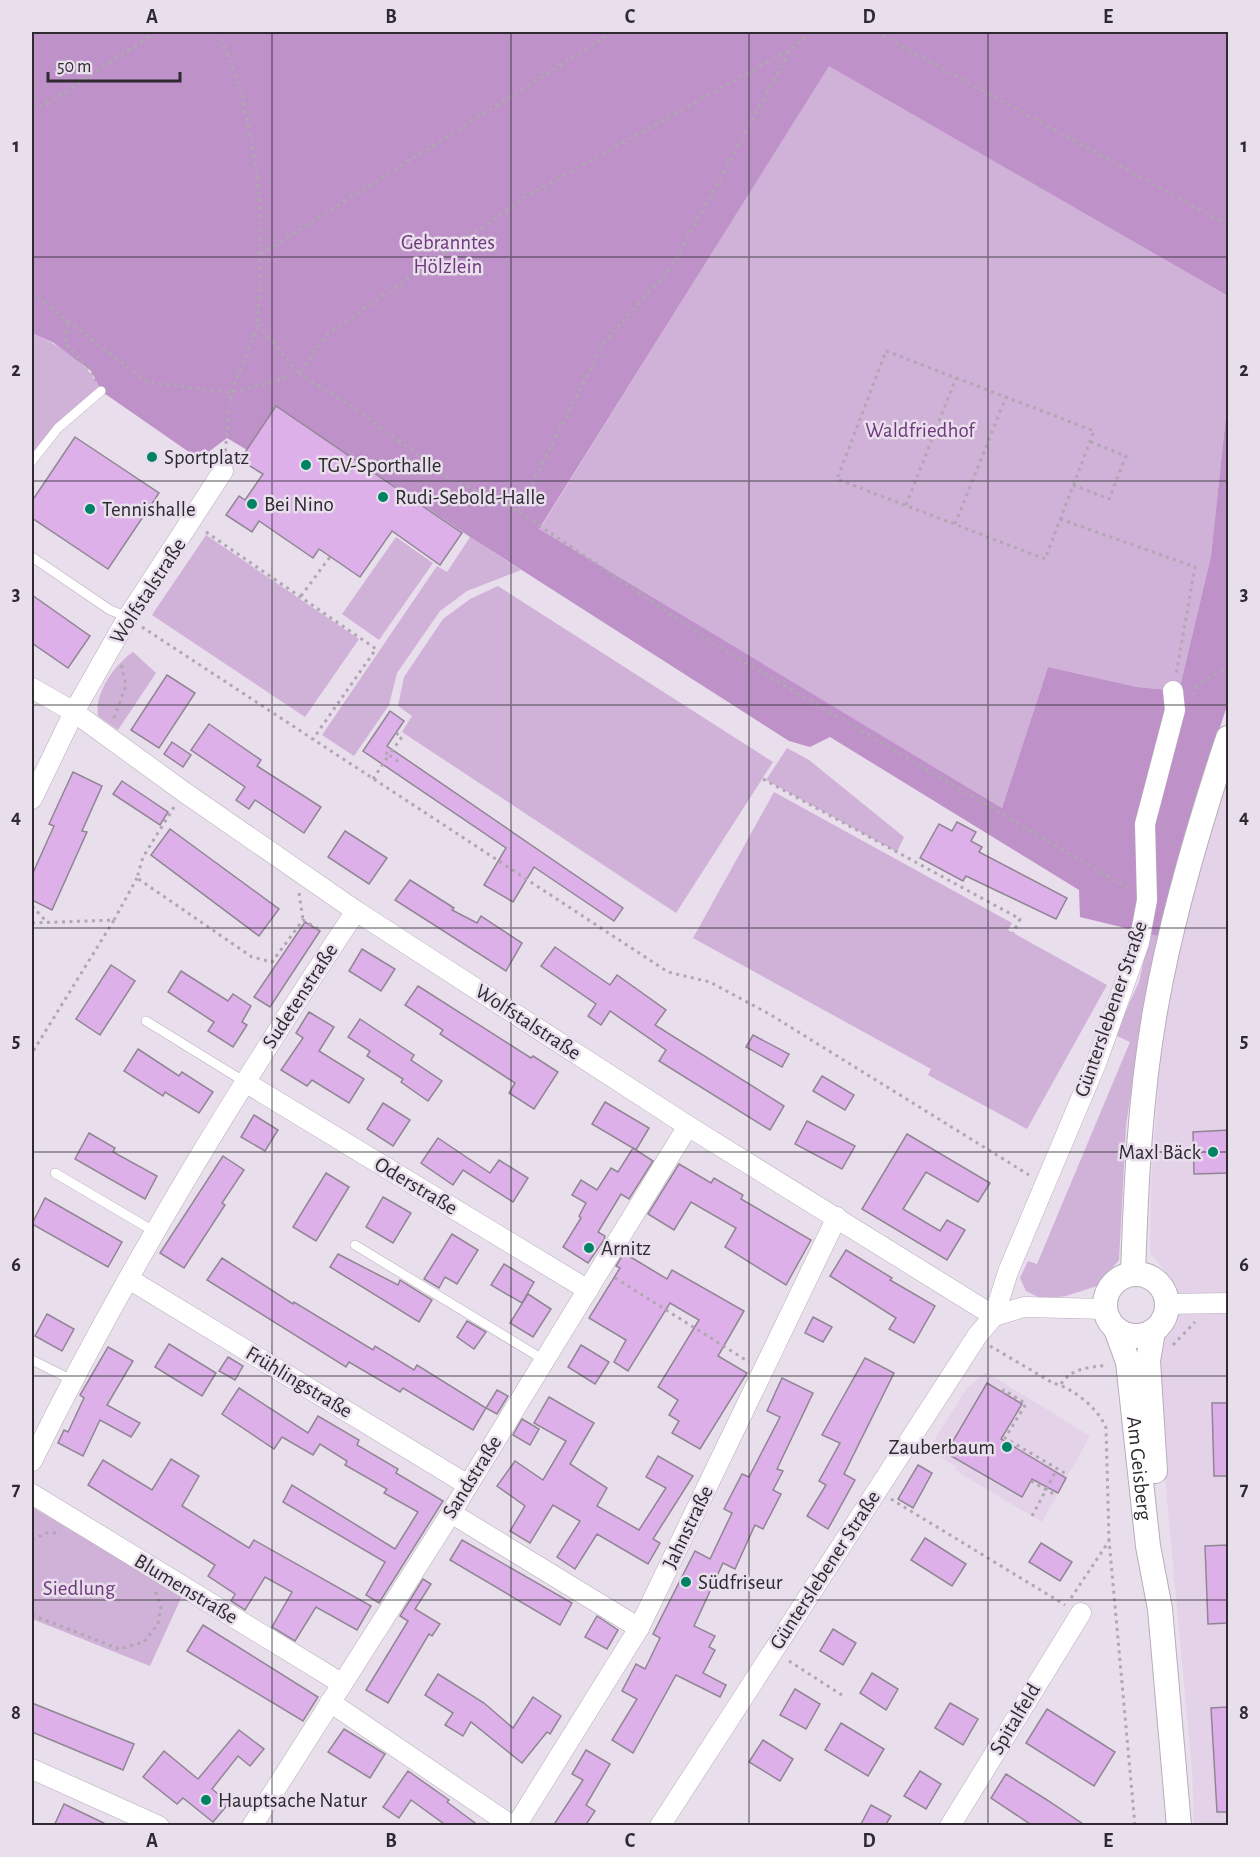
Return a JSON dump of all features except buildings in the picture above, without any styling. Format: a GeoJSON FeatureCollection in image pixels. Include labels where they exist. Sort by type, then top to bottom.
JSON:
{"type":"FeatureCollection","features":[{"type":"Feature","properties":{"kind":"street","name":"Wolfstalstraße"},"geometry":{"type":"LineString","coordinates":[[74,712],[128,617],[192,522],[223,471]]}},
{"type":"Feature","properties":{"kind":"street","name":"Wolfstalstraße"},"geometry":{"type":"LineString","coordinates":[[32,688],[74,712],[356,911],[688,1126],[994,1316]]}},
{"type":"Feature","properties":{"kind":"street","name":"Günterslebener Straße"},"geometry":{"type":"LineString","coordinates":[[660,1826],[972,1344],[994,1316],[1008,1272],[1097,1061],[1139,943],[1147,900],[1145,824],[1174,700]]}},
{"type":"Feature","properties":{"kind":"street"},"geometry":{"type":"LineString","coordinates":[[32,799],[74,712]]}},
{"type":"Feature","properties":{"kind":"street"},"geometry":{"type":"LineString","coordinates":[[1133,1274],[1136,1181],[1144,1090],[1156,1007],[1172,929],[1204,809],[1228,738]]}},
{"type":"Feature","properties":{"kind":"street","name":"Sudetenstraße"},"geometry":{"type":"LineString","coordinates":[[32,1461],[72,1380],[155,1232],[245,1082],[356,911]]}},
{"type":"Feature","properties":{"kind":"street","name":"Oderstraße"},"geometry":{"type":"LineString","coordinates":[[245,1082],[588,1290]]}},
{"type":"Feature","properties":{"kind":"street","name":"Sandstraße"},"geometry":{"type":"LineString","coordinates":[[252,1826],[451,1513],[688,1126]]}},
{"type":"Feature","properties":{"kind":"street","name":"Jahnstraße"},"geometry":{"type":"LineString","coordinates":[[514,1826],[639,1628],[837,1217]]}},
{"type":"Feature","properties":{"kind":"street"},"geometry":{"type":"LineString","coordinates":[[994,1316],[1024,1307],[1110,1319],[1137,1336],[1153,1331],[1166,1315],[1167,1304],[1163,1290],[1155,1280],[1133,1274],[1124,1276],[1111,1287],[1110,1319]]}},
{"type":"Feature","properties":{"kind":"street","name":"Frühlingstraße"},"geometry":{"type":"LineString","coordinates":[[129,1279],[468,1485]]}},
{"type":"Feature","properties":{"kind":"street"},"geometry":{"type":"LineString","coordinates":[[1167,1304],[1228,1303]]}},
{"type":"Feature","properties":{"kind":"street","name":"Am Geisberg"},"geometry":{"type":"LineString","coordinates":[[1110,1319],[1138,1362],[1160,1546],[1160,1609],[1179,1826]]}},
{"type":"Feature","properties":{"kind":"street","name":"Am Geisberg"},"geometry":{"type":"LineString","coordinates":[[1138,1362],[1153,1331]]}},
{"type":"Feature","properties":{"kind":"street","name":"Blumenstraße"},"geometry":{"type":"LineString","coordinates":[[32,1494],[341,1683]]}},
{"type":"Feature","properties":{"kind":"street"},"geometry":{"type":"LineString","coordinates":[[451,1513],[639,1628]]}},
{"type":"Feature","properties":{"kind":"street","name":"Spitalfeld"},"geometry":{"type":"LineString","coordinates":[[955,1824],[1073,1609]]}},
{"type":"Feature","properties":{"kind":"street"},"geometry":{"type":"LineString","coordinates":[[330,1702],[514,1826]]}},
{"type":"Feature","properties":{"kind":"street"},"geometry":{"type":"LineString","coordinates":[[32,1769],[159,1826]]}},
{"type":"Feature","properties":{"kind":"lane"},"geometry":{"type":"LineString","coordinates":[[32,461],[58,428],[101,391]]}},
{"type":"Feature","properties":{"kind":"lane"},"geometry":{"type":"LineString","coordinates":[[32,557],[110,610],[128,617]]}},
{"type":"Feature","properties":{"kind":"lane"},"geometry":{"type":"LineString","coordinates":[[146,1021],[245,1082]]}},
{"type":"Feature","properties":{"kind":"lane"},"geometry":{"type":"LineString","coordinates":[[55,1173],[155,1232]]}},
{"type":"Feature","properties":{"kind":"lane"},"geometry":{"type":"LineString","coordinates":[[355,1245],[544,1360]]}},
{"type":"Feature","properties":{"kind":"lane"},"geometry":{"type":"LineString","coordinates":[[32,1360],[72,1380]]}},
{"type":"Feature","properties":{"kind":"path"},"geometry":{"type":"LineString","coordinates":[[32,109],[48,103],[156,32]]}},
{"type":"Feature","properties":{"kind":"path"},"geometry":{"type":"LineString","coordinates":[[219,32],[242,95],[255,162],[261,254],[258,324],[231,393],[227,438]]}},
{"type":"Feature","properties":{"kind":"path"},"geometry":{"type":"LineString","coordinates":[[261,254],[613,32]]}},
{"type":"Feature","properties":{"kind":"path"},"geometry":{"type":"LineString","coordinates":[[32,293],[147,382],[231,393],[299,374],[326,335],[528,196],[790,49],[812,32]]}},
{"type":"Feature","properties":{"kind":"path"},"geometry":{"type":"LineString","coordinates":[[876,32],[1228,225]]}},
{"type":"Feature","properties":{"kind":"path"},"geometry":{"type":"LineString","coordinates":[[518,511],[604,341],[671,268],[790,49]]}},
{"type":"Feature","properties":{"kind":"path"},"geometry":{"type":"LineString","coordinates":[[68,323],[65,343],[92,371],[101,391]]}},
{"type":"Feature","properties":{"kind":"path"},"geometry":{"type":"LineString","coordinates":[[258,324],[299,374],[355,408],[447,477],[518,511],[716,645],[1147,900]]}},
{"type":"Feature","properties":{"kind":"path"},"geometry":{"type":"LineString","coordinates":[[886,351],[956,378],[1094,431],[1045,559],[837,479],[886,351]]}},
{"type":"Feature","properties":{"kind":"path"},"geometry":{"type":"LineString","coordinates":[[906,505],[956,378]]}},
{"type":"Feature","properties":{"kind":"path"},"geometry":{"type":"LineString","coordinates":[[955,524],[1006,397]]}},
{"type":"Feature","properties":{"kind":"path"},"geometry":{"type":"LineString","coordinates":[[1073,485],[1109,499],[1126,456],[1090,442]]}},
{"type":"Feature","properties":{"kind":"path"},"geometry":{"type":"LineString","coordinates":[[1060,519],[1195,567],[1174,700],[1188,702],[1198,685],[1227,667],[1228,664]]}},
{"type":"Feature","properties":{"kind":"path"},"geometry":{"type":"LineString","coordinates":[[192,522],[376,649],[314,740]]}},
{"type":"Feature","properties":{"kind":"path"},"geometry":{"type":"LineString","coordinates":[[301,596],[330,557]]}},
{"type":"Feature","properties":{"kind":"path"},"geometry":{"type":"LineString","coordinates":[[128,617],[668,972],[711,981],[1045,1185]]}},
{"type":"Feature","properties":{"kind":"path"},"geometry":{"type":"LineString","coordinates":[[99,730],[110,725],[126,685],[120,660],[111,648]]}},
{"type":"Feature","properties":{"kind":"path"},"geometry":{"type":"LineString","coordinates":[[373,779],[402,737],[396,732]]}},
{"type":"Feature","properties":{"kind":"path"},"geometry":{"type":"LineString","coordinates":[[382,750],[399,762]]}},
{"type":"Feature","properties":{"kind":"path"},"geometry":{"type":"LineString","coordinates":[[763,779],[1020,919],[1013,933]]}},
{"type":"Feature","properties":{"kind":"path"},"geometry":{"type":"LineString","coordinates":[[32,1053],[114,920],[137,878],[143,856],[166,820]]}},
{"type":"Feature","properties":{"kind":"path"},"geometry":{"type":"LineString","coordinates":[[137,878],[252,957],[272,962],[303,920],[298,894],[310,880]]}},
{"type":"Feature","properties":{"kind":"path"},"geometry":{"type":"LineString","coordinates":[[32,906],[46,921]]}},
{"type":"Feature","properties":{"kind":"path"},"geometry":{"type":"LineString","coordinates":[[32,923],[114,920]]}},
{"type":"Feature","properties":{"kind":"path"},"geometry":{"type":"LineString","coordinates":[[303,920],[337,940]]}},
{"type":"Feature","properties":{"kind":"path"},"geometry":{"type":"LineString","coordinates":[[600,1269],[763,1371]]}},
{"type":"Feature","properties":{"kind":"path"},"geometry":{"type":"LineString","coordinates":[[1061,1385],[1067,1375],[1077,1369],[1162,1359],[1181,1336],[1202,1319]]}},
{"type":"Feature","properties":{"kind":"path"},"geometry":{"type":"LineString","coordinates":[[991,1346],[1061,1385],[1094,1409],[1102,1417],[1106,1428],[1109,1540],[1135,1826]]}},
{"type":"Feature","properties":{"kind":"path"},"geometry":{"type":"LineString","coordinates":[[1002,1392],[1004,1390],[1026,1404],[1005,1440],[1065,1474]]}},
{"type":"Feature","properties":{"kind":"path"},"geometry":{"type":"LineString","coordinates":[[1032,1516],[1057,1469]]}},
{"type":"Feature","properties":{"kind":"path"},"geometry":{"type":"LineString","coordinates":[[1031,1481],[1057,1496]]}},
{"type":"Feature","properties":{"kind":"path"},"geometry":{"type":"LineString","coordinates":[[890,1498],[1073,1609],[1109,1540]]}},
{"type":"Feature","properties":{"kind":"path"},"geometry":{"type":"LineString","coordinates":[[32,1540],[46,1533],[68,1533]]}},
{"type":"Feature","properties":{"kind":"path"},"geometry":{"type":"LineString","coordinates":[[32,1614],[119,1649],[144,1642],[158,1624],[161,1607],[155,1588],[148,1582]]}},
{"type":"Feature","properties":{"kind":"path"},"geometry":{"type":"LineString","coordinates":[[789,1661],[845,1697]]}},
{"type":"Feature","properties":{"kind":"shaded area"},"geometry":{"type":"Polygon","coordinates":[[[1228,770],[1228,1825],[1194,1825],[1192,1770],[1153,1348],[1178,1323],[1177,1286],[1150,1253],[1151,1184],[1160,1060],[1180,940],[1228,770]]]}},
{"type":"Feature","properties":{"kind":"shaded area","name":"Zauberbaum"},"geometry":{"type":"Polygon","coordinates":[[[986,1372],[1090,1436],[1042,1522],[955,1470],[957,1467],[928,1450],[967,1388],[986,1372]]]}},
{"type":"Feature","properties":{"kind":"green space","name":"Gebranntes Hölzlein"},"geometry":{"type":"Polygon","coordinates":[[[32,32],[1228,32],[1228,296],[829,66],[539,529],[1002,808],[1048,667],[1137,687],[1179,691],[1211,556],[1228,397],[1228,703],[1195,802],[1158,936],[1080,917],[1079,890],[830,737],[810,747],[789,741],[470,537],[277,407],[247,450],[227,438],[199,459],[101,391],[91,371],[54,343],[32,333],[32,32]]]}},
{"type":"Feature","properties":{"kind":"green space","name":"Waldfriedhof"},"geometry":{"type":"Polygon","coordinates":[[[829,65],[1228,296],[1228,397],[1211,556],[1179,691],[1137,687],[1048,667],[1002,808],[539,530],[829,65]]]}},
{"type":"Feature","properties":{"kind":"green space"},"geometry":{"type":"Polygon","coordinates":[[[32,333],[81,363],[89,371],[101,391],[32,461],[32,333]]]}},
{"type":"Feature","properties":{"kind":"green space"},"geometry":{"type":"Polygon","coordinates":[[[206,535],[359,639],[305,717],[152,615],[206,535]]]}},
{"type":"Feature","properties":{"kind":"green space"},"geometry":{"type":"Polygon","coordinates":[[[396,537],[433,563],[379,640],[342,614],[396,537]]]}},
{"type":"Feature","properties":{"kind":"green space"},"geometry":{"type":"Polygon","coordinates":[[[470,537],[521,570],[467,591],[440,611],[397,673],[389,705],[354,756],[322,735],[437,566],[447,572],[470,537]]]}},
{"type":"Feature","properties":{"kind":"green space"},"geometry":{"type":"Polygon","coordinates":[[[498,586],[773,762],[676,913],[402,732],[412,716],[398,706],[404,677],[443,619],[470,599],[498,586]]]}},
{"type":"Feature","properties":{"kind":"green space"},"geometry":{"type":"Polygon","coordinates":[[[133,652],[156,673],[118,730],[98,716],[99,698],[113,671],[133,652]]]}},
{"type":"Feature","properties":{"kind":"green space"},"geometry":{"type":"Polygon","coordinates":[[[787,748],[809,760],[904,837],[897,852],[766,780],[787,748]]]}},
{"type":"Feature","properties":{"kind":"green space"},"geometry":{"type":"Polygon","coordinates":[[[774,792],[1012,923],[1008,930],[1107,985],[1027,1129],[928,1075],[931,1069],[693,938],[774,792]]]}},
{"type":"Feature","properties":{"kind":"green space"},"geometry":{"type":"Polygon","coordinates":[[[1150,933],[1158,936],[1141,1021],[1126,1126],[1119,1260],[1097,1286],[1066,1296],[1042,1299],[1026,1291],[1020,1278],[1028,1261],[1037,1264],[1130,1042],[1115,1035],[1139,982],[1150,933]]]}},
{"type":"Feature","properties":{"kind":"green space","name":"Siedlung"},"geometry":{"type":"Polygon","coordinates":[[[32,1507],[182,1596],[150,1666],[32,1619],[32,1507]]]}},
{"type":"Feature","properties":{"kind":"place","name":"Sportplatz"},"geometry":{"type":"Point","coordinates":[152,457]}},
{"type":"Feature","properties":{"kind":"place","name":"TGV-Sporthalle"},"geometry":{"type":"Point","coordinates":[306,465]}},
{"type":"Feature","properties":{"kind":"place","name":"Rudi-Sebold-Halle"},"geometry":{"type":"Point","coordinates":[383,497]}},
{"type":"Feature","properties":{"kind":"place","name":"Bei Nino"},"geometry":{"type":"Point","coordinates":[252,504]}},
{"type":"Feature","properties":{"kind":"place","name":"Tennishalle"},"geometry":{"type":"Point","coordinates":[90,509]}},
{"type":"Feature","properties":{"kind":"place","name":"Maxl Bäck"},"geometry":{"type":"Point","coordinates":[1213,1152]}},
{"type":"Feature","properties":{"kind":"place","name":"Arnitz"},"geometry":{"type":"Point","coordinates":[589,1248]}},
{"type":"Feature","properties":{"kind":"place","name":"Zauberbaum"},"geometry":{"type":"Point","coordinates":[1007,1447]}},
{"type":"Feature","properties":{"kind":"place","name":"Südfriseur"},"geometry":{"type":"Point","coordinates":[686,1582]}},
{"type":"Feature","properties":{"kind":"place","name":"Hauptsache Natur"},"geometry":{"type":"Point","coordinates":[206,1800]}}]}
